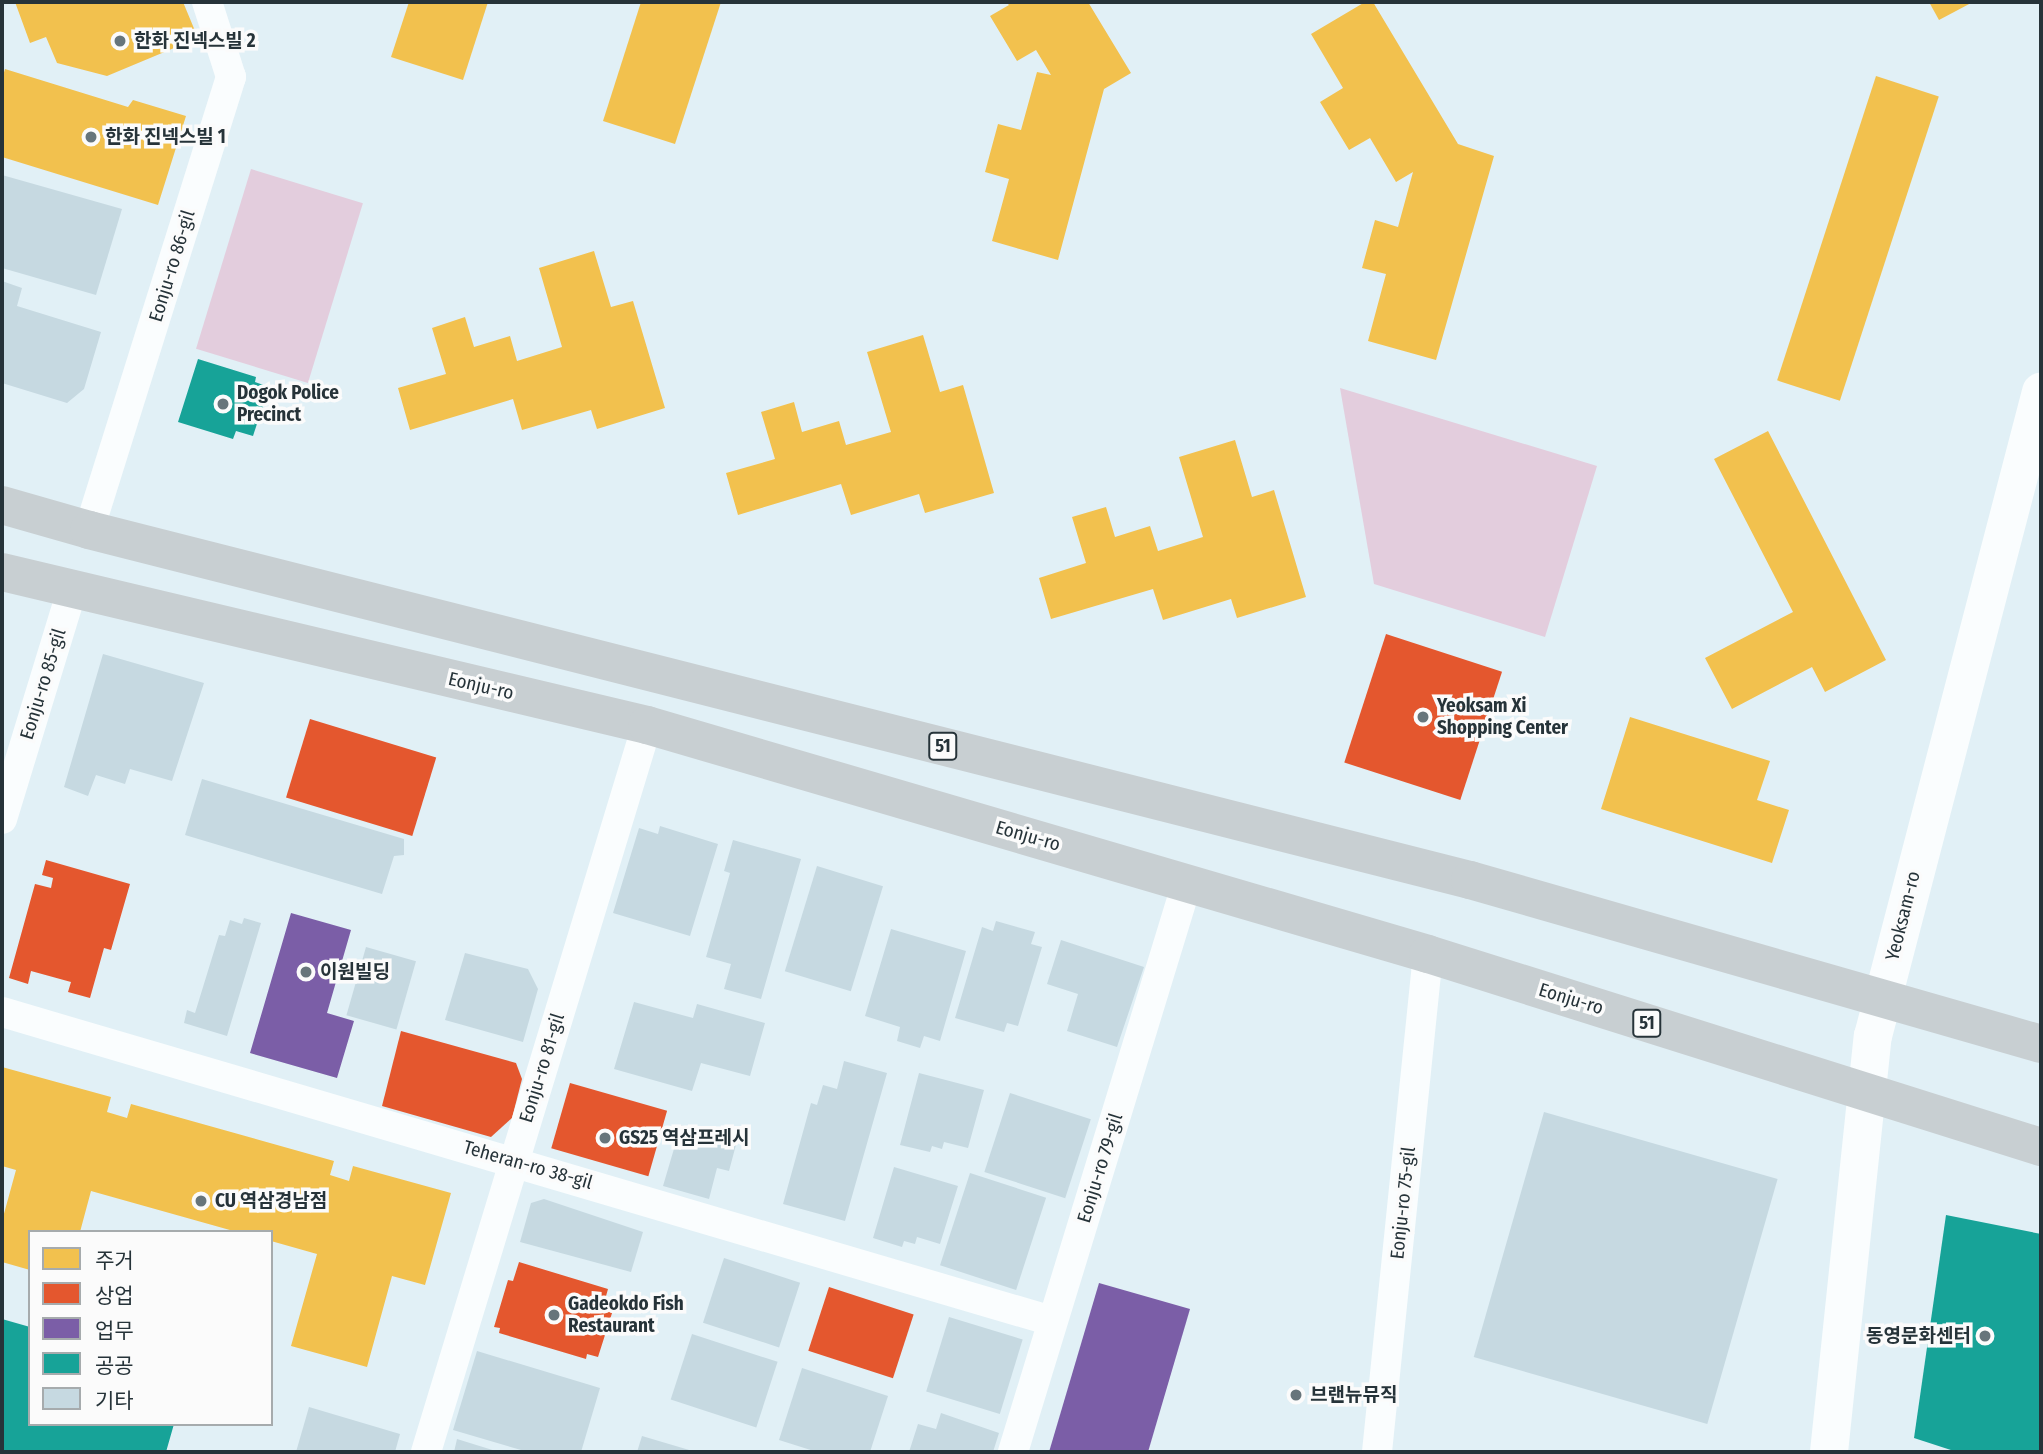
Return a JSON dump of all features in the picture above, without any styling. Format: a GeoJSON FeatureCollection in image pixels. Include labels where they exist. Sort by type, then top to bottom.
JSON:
{"type":"FeatureCollection","features":[{"type":"Feature","properties":{"kind":"main road","name":"Yeoksam-ro"},"geometry":{"type":"LineString","coordinates":[[1829,1452],[1873,1035],[2041,392]]}},
{"type":"Feature","properties":{"kind":"main road","name":"51"},"geometry":{"type":"LineString","coordinates":[[2,505],[89,530],[1470,880],[1883,996],[2041,1044]]}},
{"type":"Feature","properties":{"kind":"main road","name":"Eonju-ro"},"geometry":{"type":"LineString","coordinates":[[2,572],[648,724],[1428,954],[2041,1147]]}},
{"type":"Feature","properties":{"kind":"street","name":"Eonju-ro 86-gil"},"geometry":{"type":"LineString","coordinates":[[89,530],[231,77],[207,2]]}},
{"type":"Feature","properties":{"kind":"street","name":"Eonju-ro 85-gil"},"geometry":{"type":"LineString","coordinates":[[2,818],[72,590]]}},
{"type":"Feature","properties":{"kind":"street","name":"Eonju-ro 81-gil"},"geometry":{"type":"LineString","coordinates":[[426,1452],[648,724]]}},
{"type":"Feature","properties":{"kind":"street","name":"Eonju-ro 79-gil"},"geometry":{"type":"LineString","coordinates":[[1013,1452],[1187,883]]}},
{"type":"Feature","properties":{"kind":"street","name":"Eonju-ro 75-gil"},"geometry":{"type":"LineString","coordinates":[[1377,1452],[1428,954]]}},
{"type":"Feature","properties":{"kind":"street","name":"Teheran-ro 38-gil"},"geometry":{"type":"LineString","coordinates":[[2,1012],[1052,1321]]}},
{"type":"Feature","properties":{"kind":"shaded area"},"geometry":{"type":"Polygon","coordinates":[[[251,169],[363,203],[308,383],[196,349],[251,169]]]}},
{"type":"Feature","properties":{"kind":"shaded area"},"geometry":{"type":"Polygon","coordinates":[[[1340,388],[1597,466],[1545,637],[1374,584],[1340,388]]]}},
{"type":"Feature","properties":{"kind":"building: 주거","name":"한화 진넥스빌 2"},"geometry":{"type":"Polygon","coordinates":[[[15,2],[183,2],[198,38],[107,76],[57,63],[46,37],[30,43],[15,2]]]}},
{"type":"Feature","properties":{"kind":"building: 주거"},"geometry":{"type":"Polygon","coordinates":[[[409,2],[488,2],[463,80],[391,57],[409,2]]]}},
{"type":"Feature","properties":{"kind":"building: 주거"},"geometry":{"type":"Polygon","coordinates":[[[641,2],[721,2],[675,144],[603,121],[641,2]]]}},
{"type":"Feature","properties":{"kind":"building: 주거"},"geometry":{"type":"Polygon","coordinates":[[[1006,2],[1088,2],[1131,73],[1104,89],[1058,260],[992,241],[1009,179],[985,172],[998,124],[1021,130],[1037,72],[1051,75],[1036,50],[1017,61],[990,16],[1009,5],[1006,2]]]}},
{"type":"Feature","properties":{"kind":"building: 주거"},"geometry":{"type":"Polygon","coordinates":[[[1365,2],[1373,2],[1458,144],[1494,156],[1436,360],[1368,341],[1386,274],[1362,268],[1375,220],[1398,227],[1413,172],[1396,182],[1370,138],[1349,150],[1320,102],[1343,88],[1311,34],[1365,2]]]}},
{"type":"Feature","properties":{"kind":"building: 주거"},"geometry":{"type":"Polygon","coordinates":[[[1929,2],[1973,2],[1939,20],[1929,2]]]}},
{"type":"Feature","properties":{"kind":"building: 주거","name":"한화 진넥스빌 1"},"geometry":{"type":"Polygon","coordinates":[[[5,69],[128,107],[133,100],[186,116],[158,205],[2,157],[2,79],[5,69]]]}},
{"type":"Feature","properties":{"kind":"building: 주거"},"geometry":{"type":"Polygon","coordinates":[[[1876,76],[1939,96],[1840,401],[1777,380],[1876,76]]]}},
{"type":"Feature","properties":{"kind":"building: 주거"},"geometry":{"type":"Polygon","coordinates":[[[594,251],[611,307],[633,301],[665,408],[597,429],[591,410],[522,430],[513,399],[410,430],[398,388],[446,374],[432,328],[465,317],[474,347],[510,336],[517,361],[562,347],[539,268],[594,251]]]}},
{"type":"Feature","properties":{"kind":"building: 주거"},"geometry":{"type":"Polygon","coordinates":[[[923,335],[940,392],[963,385],[994,493],[925,513],[919,494],[851,515],[841,484],[738,515],[726,473],[775,459],[761,412],[794,402],[802,432],[839,421],[846,445],[891,432],[867,352],[923,335]]]}},
{"type":"Feature","properties":{"kind":"building: 주거"},"geometry":{"type":"Polygon","coordinates":[[[1768,431],[1886,660],[1825,692],[1812,667],[1732,709],[1705,658],[1793,612],[1714,459],[1768,431]]]}},
{"type":"Feature","properties":{"kind":"building: 주거"},"geometry":{"type":"Polygon","coordinates":[[[1235,440],[1252,497],[1274,490],[1306,597],[1237,618],[1231,599],[1163,620],[1153,589],[1051,619],[1039,578],[1086,563],[1072,517],[1106,507],[1115,537],[1150,526],[1158,551],[1203,537],[1179,457],[1235,440]]]}},
{"type":"Feature","properties":{"kind":"building: 주거"},"geometry":{"type":"Polygon","coordinates":[[[1630,717],[1770,761],[1757,800],[1789,810],[1772,863],[1601,809],[1630,717]]]}},
{"type":"Feature","properties":{"kind":"building: 주거"},"geometry":{"type":"Polygon","coordinates":[[[2,1067],[111,1097],[107,1112],[127,1118],[131,1104],[334,1161],[330,1175],[349,1181],[353,1166],[451,1193],[425,1285],[392,1276],[367,1367],[291,1346],[317,1254],[273,1242],[273,1230],[230,1230],[91,1191],[81,1230],[28,1230],[28,1269],[2,1262],[2,1221],[16,1170],[2,1166],[2,1067]]]}},
{"type":"Feature","properties":{"kind":"building: 상업","name":"Yeoksam Xi Shopping Center"},"geometry":{"type":"Polygon","coordinates":[[[1386,634],[1502,672],[1460,800],[1344,762],[1386,634]]]}},
{"type":"Feature","properties":{"kind":"building: 상업"},"geometry":{"type":"Polygon","coordinates":[[[310,719],[436,758],[412,836],[286,797],[310,719]]]}},
{"type":"Feature","properties":{"kind":"building: 상업"},"geometry":{"type":"Polygon","coordinates":[[[46,860],[130,884],[111,950],[104,948],[90,998],[68,992],[71,982],[31,971],[28,984],[9,978],[35,884],[51,888],[53,878],[42,875],[46,860]]]}},
{"type":"Feature","properties":{"kind":"building: 상업"},"geometry":{"type":"Polygon","coordinates":[[[401,1031],[516,1063],[522,1079],[512,1118],[491,1137],[382,1106],[401,1031]]]}},
{"type":"Feature","properties":{"kind":"building: 상업"},"geometry":{"type":"Polygon","coordinates":[[[570,1083],[667,1111],[648,1176],[551,1148],[570,1083]]]}},
{"type":"Feature","properties":{"kind":"building: 상업"},"geometry":{"type":"Polygon","coordinates":[[[519,1262],[608,1289],[603,1307],[613,1310],[598,1357],[587,1354],[586,1359],[499,1333],[500,1328],[494,1327],[508,1280],[513,1281],[519,1262]]]}},
{"type":"Feature","properties":{"kind":"building: 상업"},"geometry":{"type":"Polygon","coordinates":[[[829,1287],[914,1315],[893,1378],[808,1351],[829,1287]]]}},
{"type":"Feature","properties":{"kind":"building: 업무","name":"이원빌딩"},"geometry":{"type":"Polygon","coordinates":[[[291,913],[351,930],[327,1013],[354,1021],[337,1078],[250,1053],[291,913]]]}},
{"type":"Feature","properties":{"kind":"building: 업무"},"geometry":{"type":"Polygon","coordinates":[[[1099,1283],[1190,1309],[1148,1452],[1049,1452],[1099,1283]]]}},
{"type":"Feature","properties":{"kind":"building: 공공","name":"Dogok Police Precinct"},"geometry":{"type":"Polygon","coordinates":[[[198,359],[256,377],[255,382],[269,387],[253,436],[236,431],[233,439],[178,422],[198,359]]]}},
{"type":"Feature","properties":{"kind":"building: 공공","name":"동영문화센터"},"geometry":{"type":"Polygon","coordinates":[[[1946,1215],[2041,1234],[2041,1452],[1957,1452],[1914,1438],[1946,1215]]]}},
{"type":"Feature","properties":{"kind":"building: 공공"},"geometry":{"type":"Polygon","coordinates":[[[2,1319],[28,1326],[28,1426],[173,1426],[166,1452],[2,1452],[2,1319]]]}},
{"type":"Feature","properties":{"kind":"building: 기타"},"geometry":{"type":"Polygon","coordinates":[[[2,175],[122,209],[96,295],[2,268],[2,175]]]}},
{"type":"Feature","properties":{"kind":"building: 기타"},"geometry":{"type":"Polygon","coordinates":[[[2,281],[22,288],[17,306],[101,332],[84,389],[67,403],[2,383],[2,281]]]}},
{"type":"Feature","properties":{"kind":"building: 기타"},"geometry":{"type":"Polygon","coordinates":[[[103,654],[204,683],[172,781],[130,769],[125,784],[96,775],[88,796],[64,787],[103,654]]]}},
{"type":"Feature","properties":{"kind":"building: 기타"},"geometry":{"type":"Polygon","coordinates":[[[202,779],[404,839],[404,855],[394,856],[382,894],[185,835],[202,779]]]}},
{"type":"Feature","properties":{"kind":"building: 기타"},"geometry":{"type":"Polygon","coordinates":[[[660,826],[718,844],[690,936],[613,913],[639,828],[658,834],[660,826]]]}},
{"type":"Feature","properties":{"kind":"building: 기타"},"geometry":{"type":"Polygon","coordinates":[[[733,840],[801,859],[761,999],[724,989],[731,964],[706,957],[730,873],[724,871],[733,840]]]}},
{"type":"Feature","properties":{"kind":"building: 기타"},"geometry":{"type":"Polygon","coordinates":[[[817,866],[883,886],[851,991],[785,971],[817,866]]]}},
{"type":"Feature","properties":{"kind":"building: 기타"},"geometry":{"type":"Polygon","coordinates":[[[244,918],[261,923],[227,1036],[184,1023],[187,1010],[195,1013],[219,935],[225,936],[230,920],[242,924],[244,918]]]}},
{"type":"Feature","properties":{"kind":"building: 기타"},"geometry":{"type":"Polygon","coordinates":[[[996,921],[1035,932],[1031,944],[1042,947],[1018,1026],[1007,1023],[1004,1032],[955,1018],[982,927],[993,931],[996,921]]]}},
{"type":"Feature","properties":{"kind":"building: 기타"},"geometry":{"type":"Polygon","coordinates":[[[891,929],[966,951],[940,1041],[924,1036],[920,1048],[897,1041],[900,1027],[865,1016],[891,929]]]}},
{"type":"Feature","properties":{"kind":"building: 기타"},"geometry":{"type":"Polygon","coordinates":[[[1061,940],[1144,967],[1117,1047],[1067,1031],[1078,994],[1047,984],[1061,940]]]}},
{"type":"Feature","properties":{"kind":"building: 기타"},"geometry":{"type":"Polygon","coordinates":[[[366,947],[416,961],[396,1030],[346,1015],[366,947]]]}},
{"type":"Feature","properties":{"kind":"building: 기타"},"geometry":{"type":"Polygon","coordinates":[[[465,953],[528,969],[538,989],[523,1042],[445,1020],[465,953]]]}},
{"type":"Feature","properties":{"kind":"building: 기타"},"geometry":{"type":"Polygon","coordinates":[[[634,1002],[693,1018],[697,1004],[765,1023],[750,1076],[701,1063],[692,1091],[614,1069],[634,1002]]]}},
{"type":"Feature","properties":{"kind":"building: 기타"},"geometry":{"type":"Polygon","coordinates":[[[844,1061],[887,1073],[845,1221],[783,1204],[811,1103],[817,1105],[823,1085],[837,1089],[844,1061]]]}},
{"type":"Feature","properties":{"kind":"building: 기타"},"geometry":{"type":"Polygon","coordinates":[[[919,1073],[984,1090],[968,1148],[944,1142],[942,1149],[932,1146],[930,1152],[900,1145],[919,1073]]]}},
{"type":"Feature","properties":{"kind":"building: 기타"},"geometry":{"type":"Polygon","coordinates":[[[1010,1093],[1091,1119],[1065,1198],[984,1172],[1010,1093]]]}},
{"type":"Feature","properties":{"kind":"building: 기타"},"geometry":{"type":"Polygon","coordinates":[[[1544,1112],[1778,1179],[1707,1424],[1474,1357],[1544,1112]]]}},
{"type":"Feature","properties":{"kind":"building: 기타"},"geometry":{"type":"Polygon","coordinates":[[[681,1125],[737,1141],[729,1171],[717,1168],[709,1199],[663,1186],[681,1125]]]}},
{"type":"Feature","properties":{"kind":"building: 기타"},"geometry":{"type":"Polygon","coordinates":[[[894,1167],[958,1186],[940,1244],[917,1237],[915,1244],[904,1241],[902,1247],[873,1238],[894,1167]]]}},
{"type":"Feature","properties":{"kind":"building: 기타"},"geometry":{"type":"Polygon","coordinates":[[[970,1173],[1046,1198],[1016,1290],[940,1265],[970,1173]]]}},
{"type":"Feature","properties":{"kind":"building: 기타"},"geometry":{"type":"Polygon","coordinates":[[[544,1199],[643,1232],[631,1272],[520,1242],[531,1203],[544,1199]]]}},
{"type":"Feature","properties":{"kind":"building: 기타"},"geometry":{"type":"Polygon","coordinates":[[[724,1258],[800,1283],[779,1347],[703,1323],[724,1258]]]}},
{"type":"Feature","properties":{"kind":"building: 기타"},"geometry":{"type":"Polygon","coordinates":[[[949,1317],[1023,1340],[1000,1414],[926,1392],[949,1317]]]}},
{"type":"Feature","properties":{"kind":"building: 기타"},"geometry":{"type":"Polygon","coordinates":[[[692,1334],[778,1362],[756,1427],[671,1400],[692,1334]]]}},
{"type":"Feature","properties":{"kind":"building: 기타"},"geometry":{"type":"Polygon","coordinates":[[[477,1351],[600,1388],[581,1452],[528,1452],[453,1430],[477,1351]]]}},
{"type":"Feature","properties":{"kind":"building: 기타"},"geometry":{"type":"Polygon","coordinates":[[[802,1368],[888,1396],[870,1452],[817,1452],[779,1440],[802,1368]]]}},
{"type":"Feature","properties":{"kind":"building: 기타"},"geometry":{"type":"Polygon","coordinates":[[[309,1407],[400,1434],[395,1452],[296,1452],[309,1407]]]}},
{"type":"Feature","properties":{"kind":"building: 기타"},"geometry":{"type":"Polygon","coordinates":[[[941,1413],[999,1433],[993,1452],[909,1452],[918,1424],[936,1429],[941,1413]]]}},
{"type":"Feature","properties":{"kind":"building: 기타"},"geometry":{"type":"Polygon","coordinates":[[[642,1436],[696,1452],[637,1452],[642,1436]]]}},
{"type":"Feature","properties":{"kind":"building: 기타"},"geometry":{"type":"Polygon","coordinates":[[[457,1439],[499,1452],[454,1452],[457,1439]]]}},
{"type":"Feature","properties":{"kind":"place","name":"한화 진넥스빌 2"},"geometry":{"type":"Point","coordinates":[120,41]}},
{"type":"Feature","properties":{"kind":"place","name":"한화 진넥스빌 1"},"geometry":{"type":"Point","coordinates":[91,137]}},
{"type":"Feature","properties":{"kind":"place","name":"Dogok Police Precinct"},"geometry":{"type":"Point","coordinates":[223,404]}},
{"type":"Feature","properties":{"kind":"place","name":"Yeoksam Xi Shopping Center"},"geometry":{"type":"Point","coordinates":[1423,717]}},
{"type":"Feature","properties":{"kind":"place","name":"이원빌딩"},"geometry":{"type":"Point","coordinates":[306,972]}},
{"type":"Feature","properties":{"kind":"place","name":"GS25 역삼프레시"},"geometry":{"type":"Point","coordinates":[605,1138]}},
{"type":"Feature","properties":{"kind":"place","name":"CU 역삼경남점"},"geometry":{"type":"Point","coordinates":[201,1201]}},
{"type":"Feature","properties":{"kind":"place","name":"Gadeokdo Fish Restaurant"},"geometry":{"type":"Point","coordinates":[554,1315]}},
{"type":"Feature","properties":{"kind":"place","name":"동영문화센터"},"geometry":{"type":"Point","coordinates":[1985,1336]}},
{"type":"Feature","properties":{"kind":"place","name":"브랜뉴뮤직"},"geometry":{"type":"Point","coordinates":[1296,1395]}}]}
